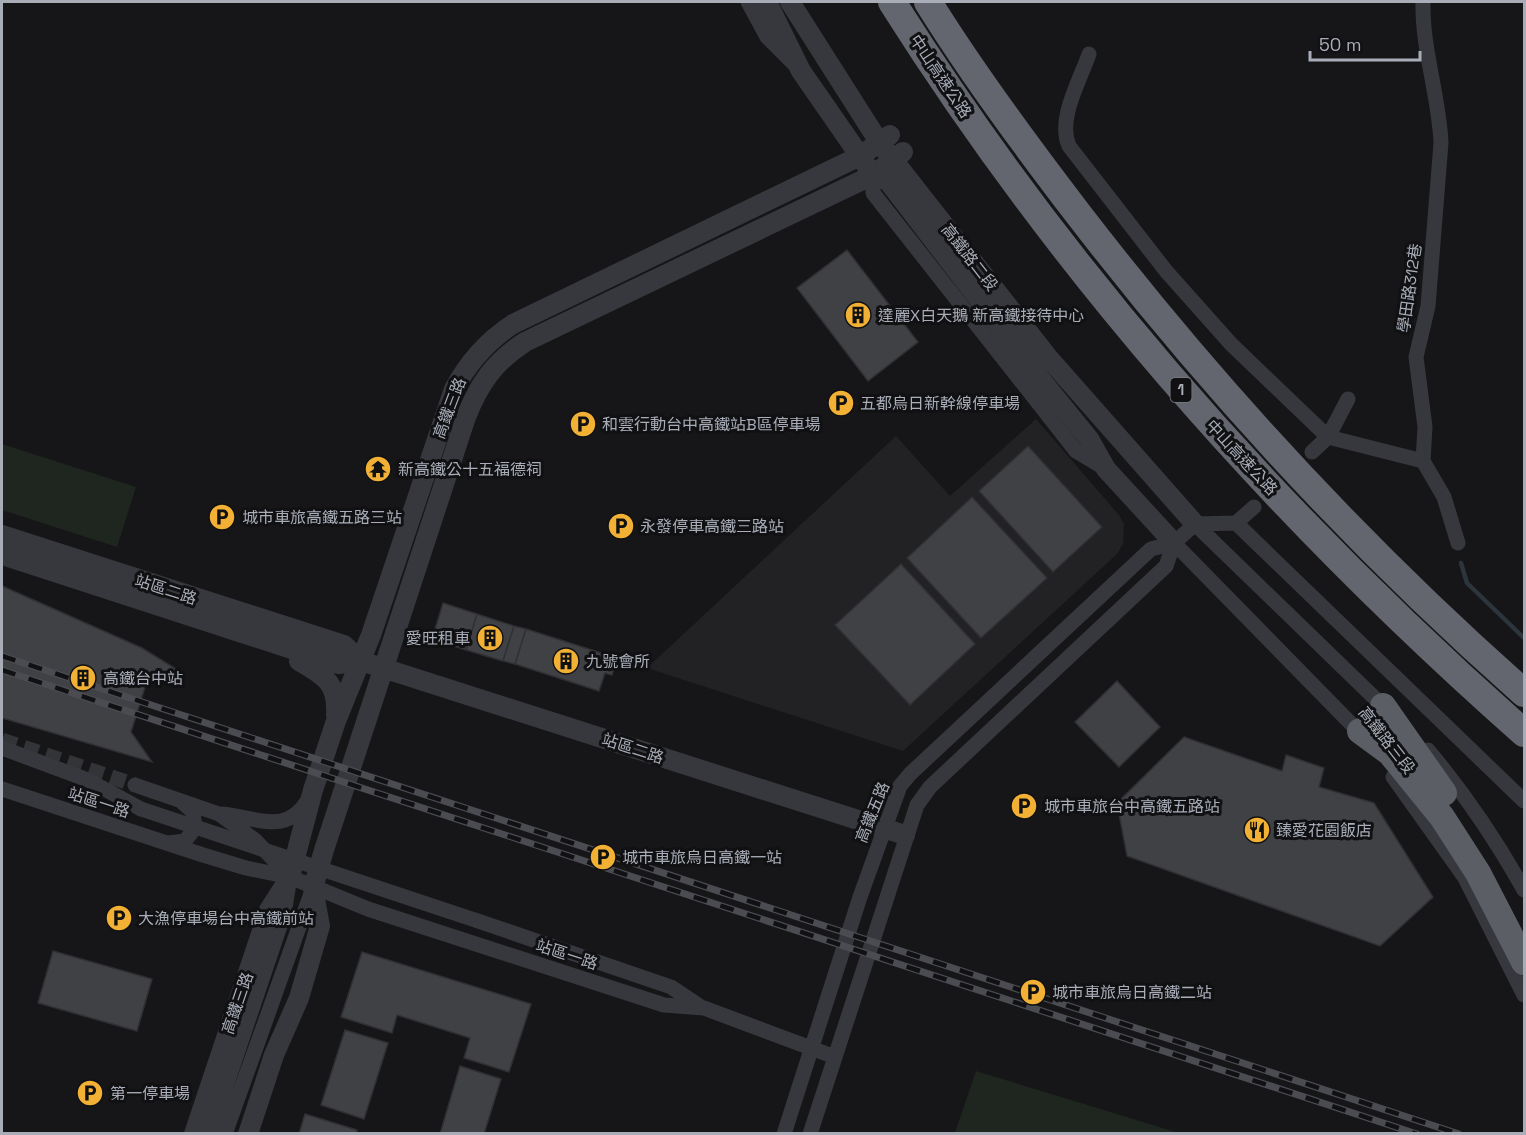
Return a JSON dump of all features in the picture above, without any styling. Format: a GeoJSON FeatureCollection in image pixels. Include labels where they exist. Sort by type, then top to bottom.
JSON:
{"type":"FeatureCollection","features":[{"type":"Feature","properties":{"kind":"highway","name":"中山高速公路"},"geometry":{"type":"LineString","coordinates":[[892,2],[962,106],[1026,195],[1156,362],[1292,512],[1388,608],[1524,733]]}},
{"type":"Feature","properties":{"kind":"highway","name":"中山高速公路"},"geometry":{"type":"LineString","coordinates":[[928,2],[1050,177],[1179,342],[1322,500],[1416,595],[1524,693]]}},
{"type":"Feature","properties":{"kind":"highway"},"geometry":{"type":"LineString","coordinates":[[1383,706],[1455,807],[1488,859],[1518,929],[1524,962]]}},
{"type":"Feature","properties":{"kind":"highway"},"geometry":{"type":"LineString","coordinates":[[1360,731],[1390,753],[1442,817],[1518,929]]}},
{"type":"Feature","properties":{"kind":"street","name":"高鐵路二段"},"geometry":{"type":"LineString","coordinates":[[748,2],[768,37],[801,71]]}},
{"type":"Feature","properties":{"kind":"street","name":"高鐵路二段"},"geometry":{"type":"LineString","coordinates":[[767,2],[801,71],[873,175],[888,182],[1089,439],[1106,469],[1174,543]]}},
{"type":"Feature","properties":{"kind":"street","name":"高鐵路二段"},"geometry":{"type":"LineString","coordinates":[[790,2],[884,139],[1047,356],[1195,524]]}},
{"type":"Feature","properties":{"kind":"street","name":"學田路312巷"},"geometry":{"type":"LineString","coordinates":[[1423,2],[1423,28],[1440,116],[1442,143],[1428,306],[1416,357],[1425,427],[1423,461]]}},
{"type":"Feature","properties":{"kind":"street"},"geometry":{"type":"LineString","coordinates":[[1089,54],[1065,122],[1064,135],[1069,146],[1166,271],[1231,344],[1328,438],[1423,461],[1444,497],[1458,543]]}},
{"type":"Feature","properties":{"kind":"street","name":"高鐵三路"},"geometry":{"type":"LineString","coordinates":[[210,1134],[284,914],[290,877],[313,790],[336,721],[361,661],[454,389],[479,351],[513,324],[860,156],[884,139]]}},
{"type":"Feature","properties":{"kind":"street","name":"高鐵三路"},"geometry":{"type":"LineString","coordinates":[[225,1134],[313,888],[466,417],[483,380],[495,364],[538,335],[873,175],[898,156]]}},
{"type":"Feature","properties":{"kind":"street"},"geometry":{"type":"LineString","coordinates":[[1312,452],[1328,438],[1348,399]]}},
{"type":"Feature","properties":{"kind":"street"},"geometry":{"type":"LineString","coordinates":[[1195,524],[1236,523],[1254,507]]}},
{"type":"Feature","properties":{"kind":"street"},"geometry":{"type":"LineString","coordinates":[[1236,523],[1524,801]]}},
{"type":"Feature","properties":{"kind":"street","name":"高鐵五路"},"geometry":{"type":"LineString","coordinates":[[784,1134],[883,828],[900,786],[910,774],[1151,549],[1174,543],[1195,524]]}},
{"type":"Feature","properties":{"kind":"street","name":"高鐵路三段"},"geometry":{"type":"LineString","coordinates":[[1195,524],[1417,737],[1466,796],[1503,851],[1524,890]]}},
{"type":"Feature","properties":{"kind":"street","name":"站區二路"},"geometry":{"type":"LineString","coordinates":[[2,535],[344,645],[361,661],[384,669],[905,835]]}},
{"type":"Feature","properties":{"kind":"street","name":"高鐵五路"},"geometry":{"type":"LineString","coordinates":[[810,1134],[905,835],[917,805],[930,787],[1166,566],[1174,543]]}},
{"type":"Feature","properties":{"kind":"street","name":"高鐵路三段"},"geometry":{"type":"LineString","coordinates":[[1174,543],[1360,731],[1429,823],[1465,878],[1524,994]]}},
{"type":"Feature","properties":{"kind":"street","name":"站區二路"},"geometry":{"type":"LineString","coordinates":[[2,555],[338,664],[361,661]]}},
{"type":"Feature","properties":{"kind":"street"},"geometry":{"type":"LineString","coordinates":[[262,639],[322,673],[334,691],[336,721]]}},
{"type":"Feature","properties":{"kind":"street"},"geometry":{"type":"LineString","coordinates":[[2,748],[79,776],[141,809],[671,987],[704,1008]]}},
{"type":"Feature","properties":{"kind":"street","name":"站區一路"},"geometry":{"type":"LineString","coordinates":[[135,785],[219,814],[255,840],[290,877]]}},
{"type":"Feature","properties":{"kind":"street","name":"站區一路"},"geometry":{"type":"LineString","coordinates":[[2,789],[246,868],[290,877],[368,909],[664,1005],[704,1008],[835,1057]]}},
{"type":"Feature","properties":{"kind":"street"},"geometry":{"type":"LineString","coordinates":[[219,814],[282,822],[299,812],[313,790]]}},
{"type":"Feature","properties":{"kind":"street"},"geometry":{"type":"LineString","coordinates":[[165,843],[177,844],[185,841],[195,828],[193,812],[178,799]]}},
{"type":"Feature","properties":{"kind":"street","name":"高鐵三路"},"geometry":{"type":"LineString","coordinates":[[194,1134],[269,910],[290,877]]}},
{"type":"Feature","properties":{"kind":"street","name":"高鐵三路"},"geometry":{"type":"LineString","coordinates":[[248,1134],[274,1055],[299,998],[320,926],[313,888]]}},
{"type":"Feature","properties":{"kind":"shaded area"},"geometry":{"type":"Polygon","coordinates":[[[1036,419],[1119,515],[1124,524],[1123,544],[1117,554],[903,751],[647,668],[896,436],[950,496],[1036,419]]]}},
{"type":"Feature","properties":{"kind":"shaded area"},"geometry":{"type":"Polygon","coordinates":[[[2,444],[136,487],[117,547],[2,510],[2,444]]]}},
{"type":"Feature","properties":{"kind":"shaded area"},"geometry":{"type":"Polygon","coordinates":[[[976,1071],[1179,1133],[955,1133],[976,1071]]]}},
{"type":"Feature","properties":{"kind":"building","name":"達麗X白天鵝 新高鐵接待中心"},"geometry":{"type":"Polygon","coordinates":[[[847,250],[918,342],[868,381],[797,288],[847,250]]]}},
{"type":"Feature","properties":{"kind":"building"},"geometry":{"type":"Polygon","coordinates":[[[1028,446],[1102,527],[1053,572],[979,491],[1028,446]]]}},
{"type":"Feature","properties":{"kind":"building","name":"新高鐵公十五福德祠"},"geometry":{"type":"Polygon","coordinates":[[[380,461],[385,472],[376,477],[371,466],[380,461]]]}},
{"type":"Feature","properties":{"kind":"building"},"geometry":{"type":"Polygon","coordinates":[[[972,497],[1047,578],[981,638],[907,558],[972,497]]]}},
{"type":"Feature","properties":{"kind":"building"},"geometry":{"type":"Polygon","coordinates":[[[901,564],[975,644],[910,705],[835,625],[901,564]]]}},
{"type":"Feature","properties":{"kind":"building","name":"高鐵台中站"},"geometry":{"type":"Polygon","coordinates":[[[2,586],[142,648],[181,672],[146,684],[131,732],[152,762],[2,718],[2,586]]]}},
{"type":"Feature","properties":{"kind":"building"},"geometry":{"type":"Polygon","coordinates":[[[443,603],[477,614],[466,650],[432,639],[443,603]]]}},
{"type":"Feature","properties":{"kind":"building","name":"愛旺租車"},"geometry":{"type":"Polygon","coordinates":[[[477,614],[514,626],[503,661],[466,650],[477,614]]]}},
{"type":"Feature","properties":{"kind":"building"},"geometry":{"type":"Polygon","coordinates":[[[514,626],[526,629],[515,664],[503,661],[514,626]]]}},
{"type":"Feature","properties":{"kind":"building","name":"九號會所"},"geometry":{"type":"Polygon","coordinates":[[[526,629],[617,658],[612,675],[605,673],[599,691],[515,664],[526,629]]]}},
{"type":"Feature","properties":{"kind":"building"},"geometry":{"type":"Polygon","coordinates":[[[1117,681],[1160,727],[1119,767],[1075,722],[1117,681]]]}},
{"type":"Feature","properties":{"kind":"building","name":"臻愛花園飯店"},"geometry":{"type":"Polygon","coordinates":[[[1184,737],[1282,771],[1286,755],[1324,768],[1319,787],[1374,803],[1433,897],[1380,946],[1127,856],[1117,803],[1184,737]]]}},
{"type":"Feature","properties":{"kind":"building"},"geometry":{"type":"Polygon","coordinates":[[[53,951],[152,979],[137,1031],[38,1003],[53,951]]]}},
{"type":"Feature","properties":{"kind":"building"},"geometry":{"type":"Polygon","coordinates":[[[362,952],[531,1004],[509,1072],[464,1058],[470,1038],[397,1015],[392,1033],[341,1017],[362,952]]]}},
{"type":"Feature","properties":{"kind":"building"},"geometry":{"type":"Polygon","coordinates":[[[345,1030],[388,1043],[364,1119],[321,1105],[345,1030]]]}},
{"type":"Feature","properties":{"kind":"building"},"geometry":{"type":"Polygon","coordinates":[[[460,1066],[501,1079],[484,1134],[440,1134],[460,1066]]]}},
{"type":"Feature","properties":{"kind":"building"},"geometry":{"type":"Polygon","coordinates":[[[305,1114],[357,1130],[356,1134],[299,1134],[305,1114]]]}},
{"type":"Feature","properties":{"kind":"waterway"},"geometry":{"type":"LineString","coordinates":[[1461,563],[1467,583],[1524,638]]}},
{"type":"Feature","properties":{"kind":"tunnel"},"geometry":{"type":"LineString","coordinates":[[2,740],[135,785]]}},
{"type":"Feature","properties":{"kind":"railway"},"geometry":{"type":"LineString","coordinates":[[2,656],[1459,1134]]}},
{"type":"Feature","properties":{"kind":"railway"},"geometry":{"type":"LineString","coordinates":[[2,670],[1417,1134]]}},
{"type":"Feature","properties":{"kind":"place","name":"達麗X白天鵝 新高鐵接待中心"},"geometry":{"type":"Point","coordinates":[858,315]}},
{"type":"Feature","properties":{"kind":"place","name":"五都烏日新幹線停車場"},"geometry":{"type":"Point","coordinates":[841,403]}},
{"type":"Feature","properties":{"kind":"place","name":"和雲行動台中高鐵站B區停車場"},"geometry":{"type":"Point","coordinates":[583,424]}},
{"type":"Feature","properties":{"kind":"place","name":"新高鐵公十五福德祠"},"geometry":{"type":"Point","coordinates":[378,469]}},
{"type":"Feature","properties":{"kind":"place","name":"城市車旅高鐵五路三站"},"geometry":{"type":"Point","coordinates":[222,517]}},
{"type":"Feature","properties":{"kind":"place","name":"永發停車高鐵三路站"},"geometry":{"type":"Point","coordinates":[621,526]}},
{"type":"Feature","properties":{"kind":"place","name":"愛旺租車"},"geometry":{"type":"Point","coordinates":[490,638]}},
{"type":"Feature","properties":{"kind":"place","name":"九號會所"},"geometry":{"type":"Point","coordinates":[566,661]}},
{"type":"Feature","properties":{"kind":"place","name":"高鐵台中站"},"geometry":{"type":"Point","coordinates":[83,678]}},
{"type":"Feature","properties":{"kind":"place","name":"城市車旅台中高鐵五路站"},"geometry":{"type":"Point","coordinates":[1024,806]}},
{"type":"Feature","properties":{"kind":"place","name":"臻愛花園飯店"},"geometry":{"type":"Point","coordinates":[1257,830]}},
{"type":"Feature","properties":{"kind":"place","name":"城市車旅烏日高鐵一站"},"geometry":{"type":"Point","coordinates":[603,857]}},
{"type":"Feature","properties":{"kind":"place","name":"大漁停車場台中高鐵前站"},"geometry":{"type":"Point","coordinates":[119,918]}},
{"type":"Feature","properties":{"kind":"place","name":"城市車旅烏日高鐵二站"},"geometry":{"type":"Point","coordinates":[1033,992]}},
{"type":"Feature","properties":{"kind":"place","name":"第一停車場"},"geometry":{"type":"Point","coordinates":[90,1093]}}]}
